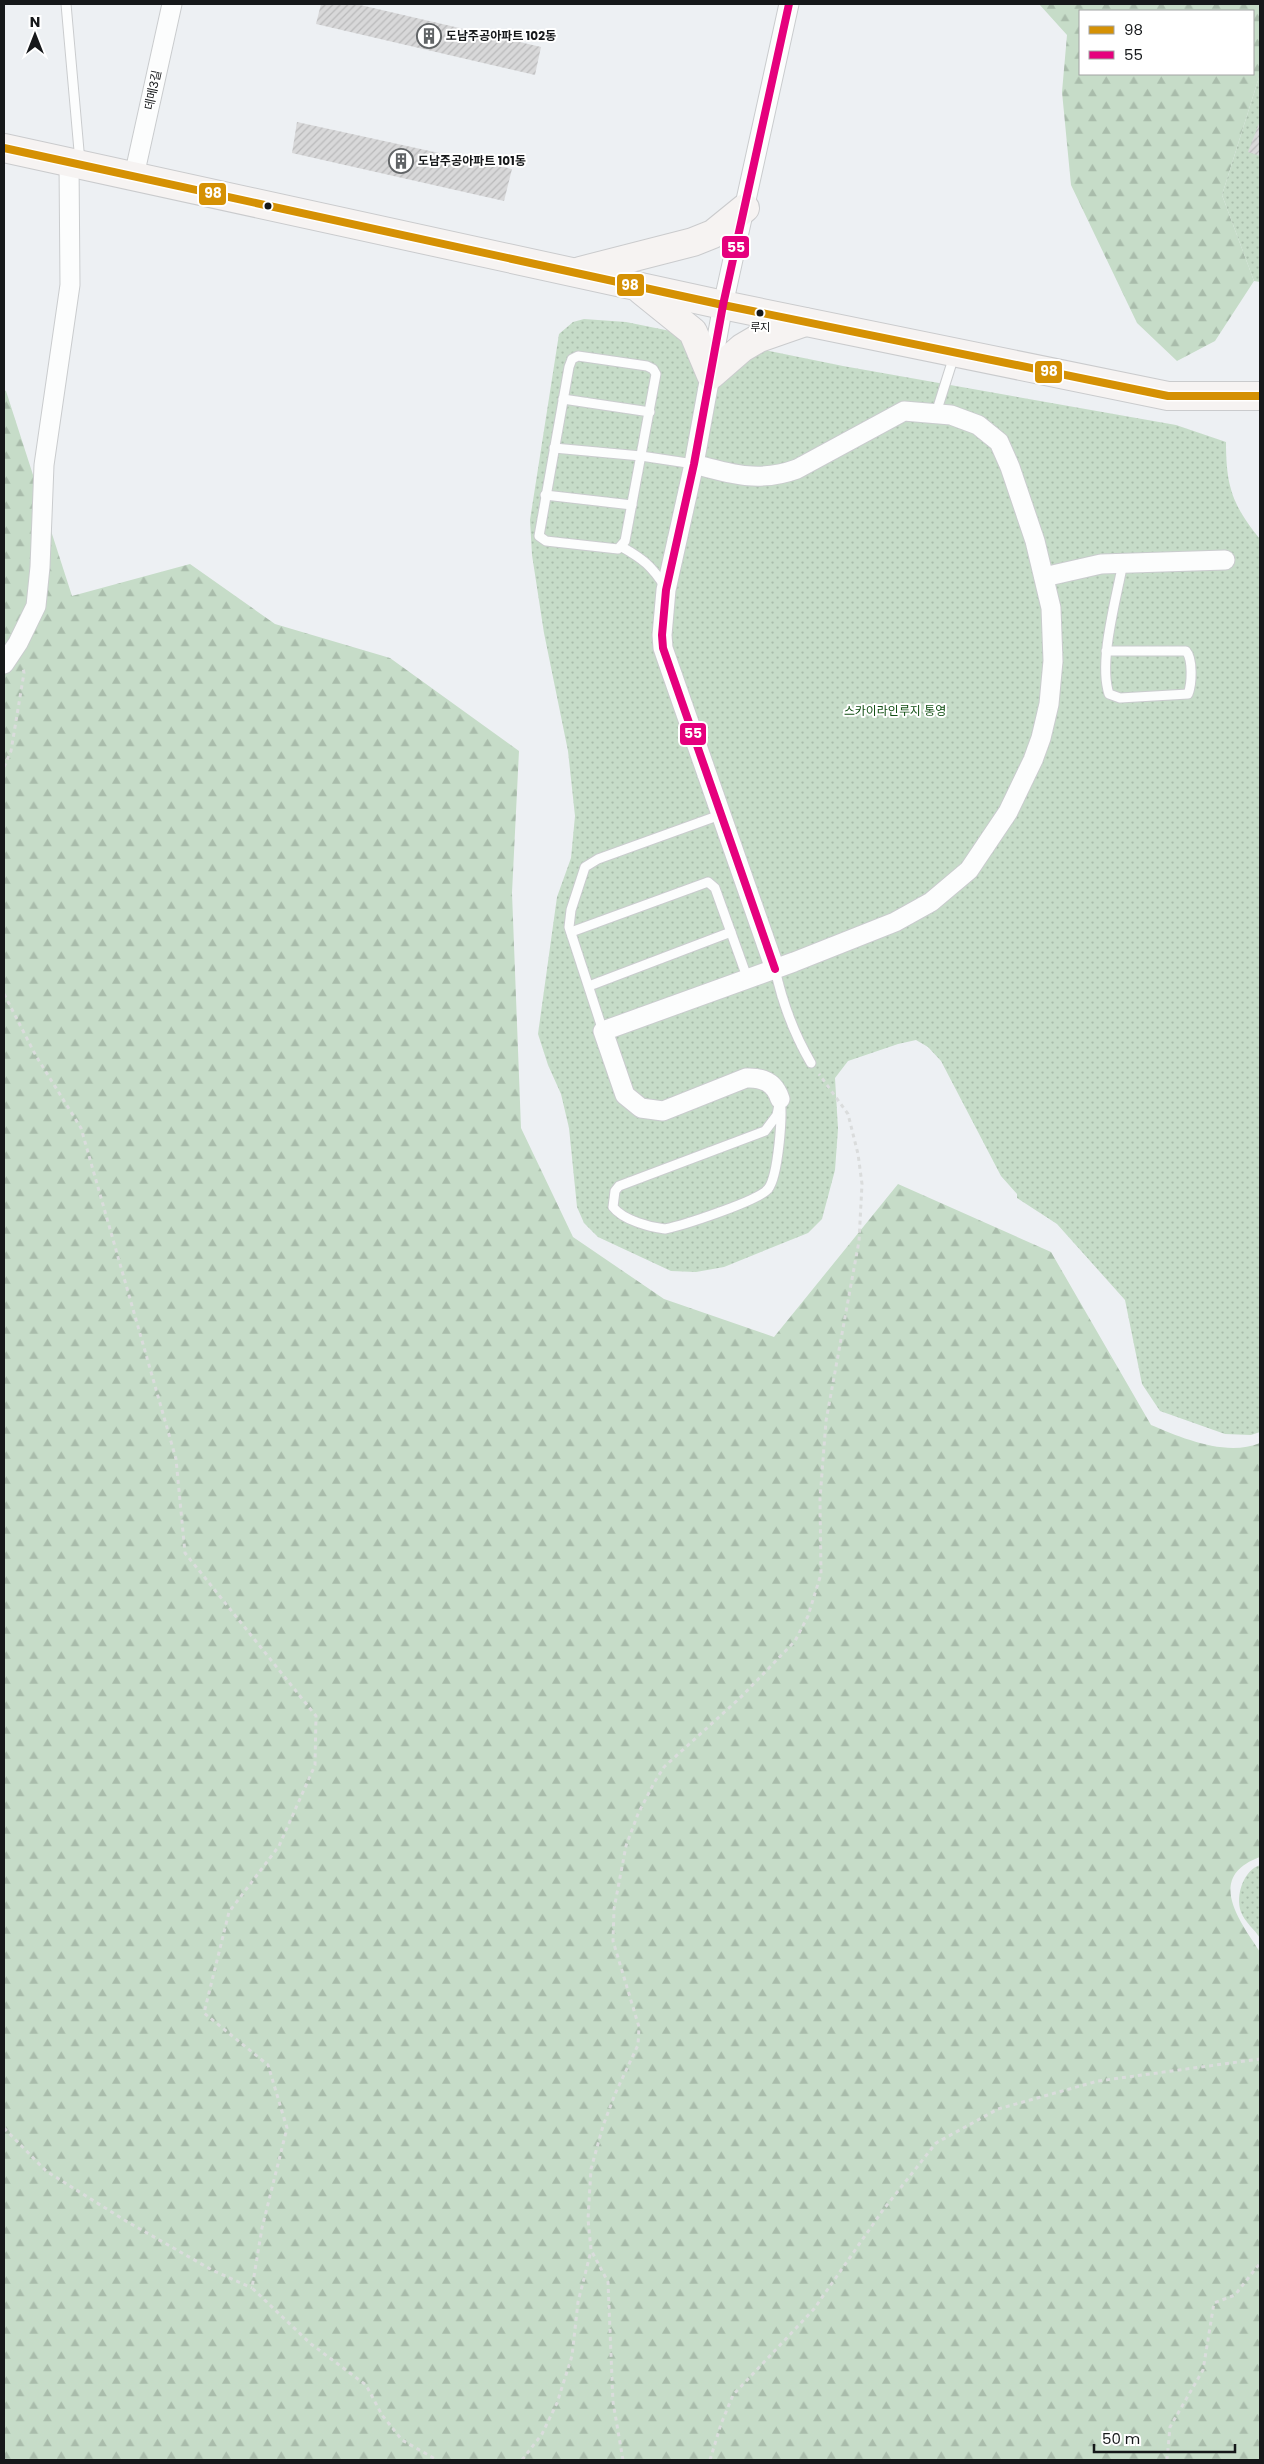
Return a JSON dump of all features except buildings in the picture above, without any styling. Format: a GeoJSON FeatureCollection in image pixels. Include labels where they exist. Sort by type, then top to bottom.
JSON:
{"type":"FeatureCollection","features":[{"type":"Feature","properties":{"kind":"main road"},"geometry":{"type":"LineString","coordinates":[[4,148],[723,305],[1168,396],[1260,396]]}},
{"type":"Feature","properties":{"kind":"main road"},"geometry":{"type":"LineString","coordinates":[[576,272],[693,242],[713,234],[745,208]]}},
{"type":"Feature","properties":{"kind":"main road"},"geometry":{"type":"LineString","coordinates":[[636,286],[693,332],[711,375],[742,348],[759,338],[805,322]]}},
{"type":"Feature","properties":{"kind":"street","name":"데메3길"},"geometry":{"type":"LineString","coordinates":[[134,176],[172,4]]}},
{"type":"Feature","properties":{"kind":"street"},"geometry":{"type":"LineString","coordinates":[[775,969],[663,648],[662,635],[666,590],[694,464],[723,305],[790,4]]}},
{"type":"Feature","properties":{"kind":"street"},"geometry":{"type":"LineString","coordinates":[[4,664],[18,644],[36,606],[40,567],[44,465],[70,286],[75,164]]}},
{"type":"Feature","properties":{"kind":"street"},"geometry":{"type":"LineString","coordinates":[[694,464],[748,476],[765,478],[780,475],[797,469],[904,411],[951,415],[978,425],[999,442],[1013,476],[1044,577],[1052,616],[1054,661],[1049,704],[1041,738],[1033,760],[1008,812],[969,870],[932,902],[915,912],[775,969],[747,977],[603,1031],[625,1095],[641,1108],[663,1111],[746,1078],[755,1078],[771,1084],[777,1090],[780,1099]]}},
{"type":"Feature","properties":{"kind":"street"},"geometry":{"type":"LineString","coordinates":[[1044,577],[1101,564],[1225,560]]}},
{"type":"Feature","properties":{"kind":"lane"},"geometry":{"type":"LineString","coordinates":[[66,4],[75,164]]}},
{"type":"Feature","properties":{"kind":"lane"},"geometry":{"type":"LineString","coordinates":[[936,413],[955,353]]}},
{"type":"Feature","properties":{"kind":"lane"},"geometry":{"type":"LineString","coordinates":[[622,547],[656,382],[653,369],[647,366],[585,356],[572,360],[539,528],[541,540],[612,550],[622,547],[644,560],[654,570],[666,590]]}},
{"type":"Feature","properties":{"kind":"lane"},"geometry":{"type":"LineString","coordinates":[[563,399],[650,412]]}},
{"type":"Feature","properties":{"kind":"lane"},"geometry":{"type":"LineString","coordinates":[[554,448],[641,456],[694,464]]}},
{"type":"Feature","properties":{"kind":"lane"},"geometry":{"type":"LineString","coordinates":[[545,495],[632,505]]}},
{"type":"Feature","properties":{"kind":"lane"},"geometry":{"type":"LineString","coordinates":[[1106,651],[1186,651],[1190,660],[1190,689],[1188,694],[1120,698],[1113,697],[1107,687],[1106,651],[1123,562]]}},
{"type":"Feature","properties":{"kind":"lane"},"geometry":{"type":"LineString","coordinates":[[603,1031],[571,932],[569,918],[585,867],[598,860],[720,815]]}},
{"type":"Feature","properties":{"kind":"lane"},"geometry":{"type":"LineString","coordinates":[[571,932],[708,882],[715,888],[747,977]]}},
{"type":"Feature","properties":{"kind":"lane"},"geometry":{"type":"LineString","coordinates":[[589,986],[731,932]]}},
{"type":"Feature","properties":{"kind":"lane"},"geometry":{"type":"LineString","coordinates":[[775,969],[782,998],[801,1046],[811,1063]]}},
{"type":"Feature","properties":{"kind":"lane"},"geometry":{"type":"LineString","coordinates":[[780,1099],[782,1119],[772,1183],[759,1196],[666,1229],[655,1228],[624,1216],[613,1206],[614,1192],[619,1186],[765,1131],[777,1115],[780,1099]]}},
{"type":"Feature","properties":{"kind":"path"},"geometry":{"type":"LineString","coordinates":[[4,767],[11,751],[24,673],[18,644]]}},
{"type":"Feature","properties":{"kind":"path"},"geometry":{"type":"LineString","coordinates":[[4,994],[36,1056],[81,1128],[176,1459],[185,1553],[316,1716],[315,1764],[279,1846],[229,1912],[204,2013],[268,2066],[287,2128],[262,2228],[252,2288]]}},
{"type":"Feature","properties":{"kind":"path"},"geometry":{"type":"LineString","coordinates":[[522,2460],[542,2434],[557,2403],[572,2356],[578,2302],[591,2250],[588,2219],[591,2169],[614,2094],[638,2045],[638,2027],[613,1941],[614,1909],[626,1846],[638,1814],[664,1767],[741,1697],[795,1641],[808,1616],[821,1574],[820,1499],[826,1421],[859,1241],[862,1184],[858,1154],[848,1114],[811,1063]]}},
{"type":"Feature","properties":{"kind":"path"},"geometry":{"type":"LineString","coordinates":[[710,2460],[720,2424],[733,2395],[814,2309],[883,2210],[936,2143],[998,2109],[1098,2081],[1260,2059]]}},
{"type":"Feature","properties":{"kind":"path"},"geometry":{"type":"LineString","coordinates":[[4,2128],[46,2171],[126,2221],[212,2270],[252,2288],[311,2344],[366,2385],[382,2415],[402,2440],[437,2460]]}},
{"type":"Feature","properties":{"kind":"path"},"geometry":{"type":"LineString","coordinates":[[591,2250],[608,2282],[613,2402],[623,2460]]}},
{"type":"Feature","properties":{"kind":"path"},"geometry":{"type":"LineString","coordinates":[[1166,2460],[1170,2427],[1203,2370],[1214,2303],[1235,2295],[1260,2263]]}},
{"type":"Feature","properties":{"kind":"green space"},"geometry":{"type":"Polygon","coordinates":[[[1039,4],[1260,4],[1260,74],[1222,195],[1254,281],[1215,341],[1177,361],[1137,323],[1071,185],[1062,92],[1067,35],[1039,4]]]}},
{"type":"Feature","properties":{"kind":"green space"},"geometry":{"type":"Polygon","coordinates":[[[1260,74],[1260,282],[1254,281],[1222,195],[1260,74]]]}},
{"type":"Feature","properties":{"kind":"green space","name":"스카이라인루지 통영"},"geometry":{"type":"Polygon","coordinates":[[[584,319],[626,322],[843,366],[1176,425],[1226,442],[1227,471],[1232,494],[1243,516],[1260,539],[1260,1432],[1251,1435],[1225,1434],[1160,1411],[1142,1384],[1125,1300],[1057,1224],[1017,1198],[1017,1194],[1001,1176],[941,1061],[928,1047],[916,1040],[848,1061],[835,1078],[838,1129],[835,1170],[822,1219],[808,1233],[724,1267],[696,1272],[671,1271],[598,1237],[584,1223],[577,1207],[569,1128],[561,1094],[548,1065],[538,1034],[557,897],[571,858],[575,816],[568,751],[544,633],[532,555],[530,520],[559,334],[573,322],[584,319]]]}},
{"type":"Feature","properties":{"kind":"green space"},"geometry":{"type":"Polygon","coordinates":[[[4,390],[6,391],[72,596],[190,564],[275,624],[390,658],[519,751],[512,893],[521,1128],[573,1237],[664,1299],[774,1337],[898,1184],[1051,1252],[1151,1425],[1190,1440],[1219,1447],[1247,1447],[1260,1443],[1260,1857],[1243,1866],[1234,1876],[1231,1888],[1232,1900],[1237,1914],[1260,1952],[1260,2460],[4,2460],[4,390]]]}},
{"type":"Feature","properties":{"kind":"green space"},"geometry":{"type":"Polygon","coordinates":[[[1260,1865],[1260,1938],[1242,1915],[1239,1898],[1245,1878],[1249,1872],[1260,1865]]]}},
{"type":"Feature","properties":{"kind":"transit line","name":"55"},"geometry":{"type":"LineString","coordinates":[[775,969],[663,648],[662,635],[666,590],[694,464],[723,305],[789,4]]}},
{"type":"Feature","properties":{"kind":"transit line","name":"98"},"geometry":{"type":"LineString","coordinates":[[4,148],[723,305],[1168,396],[1260,396]]}},
{"type":"Feature","properties":{"kind":"place","name":"도남주공아파트 102동"},"geometry":{"type":"Point","coordinates":[429,36]}},
{"type":"Feature","properties":{"kind":"place","name":"도남주공아파트 101동"},"geometry":{"type":"Point","coordinates":[401,161]}},
{"type":"Feature","properties":{"kind":"place","name":"루지"},"geometry":{"type":"Point","coordinates":[760,313]}}]}
